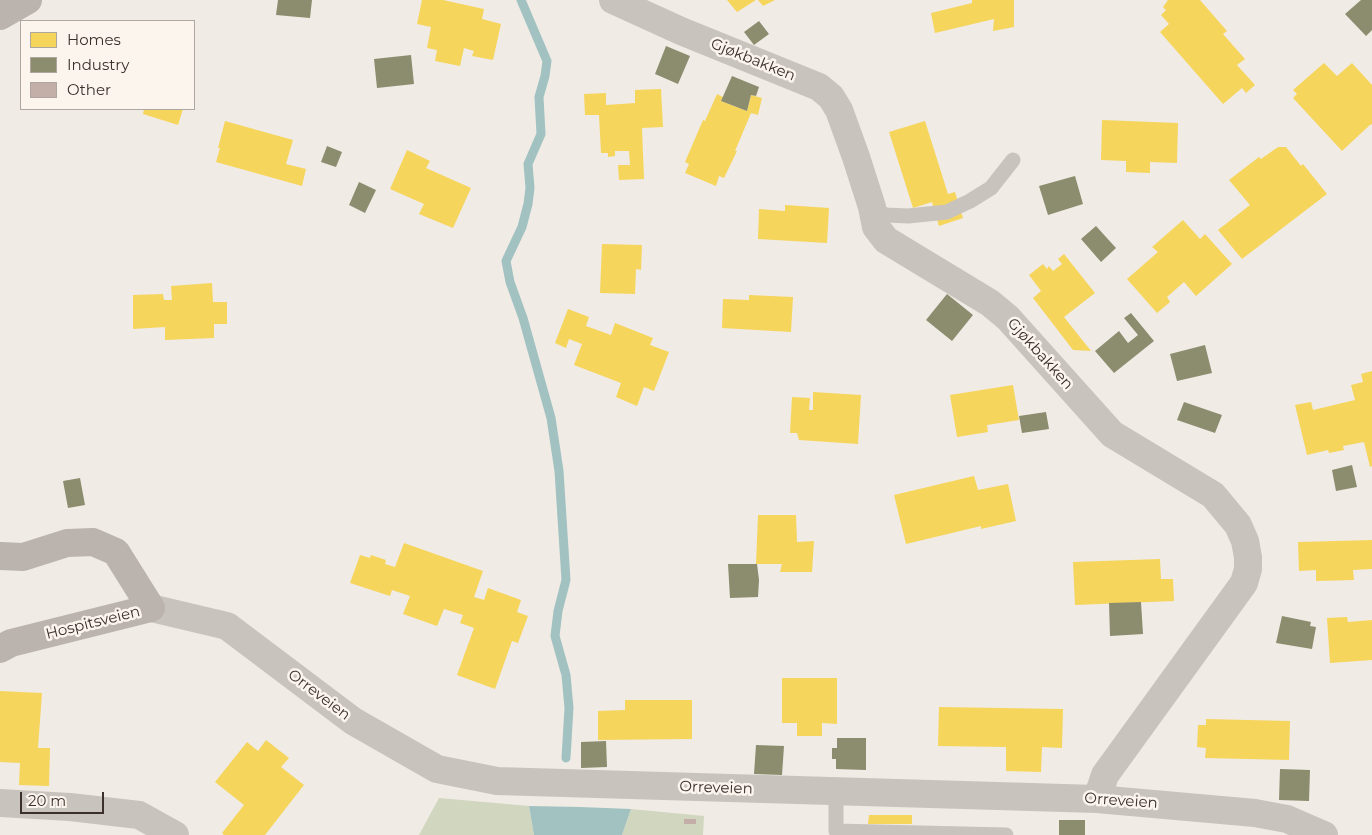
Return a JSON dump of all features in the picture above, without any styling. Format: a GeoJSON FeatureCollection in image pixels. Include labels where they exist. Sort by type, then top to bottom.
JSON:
{"type":"FeatureCollection","features":[{"type":"Feature","properties":{"kind":"street"},"geometry":{"type":"LineString","coordinates":[[0,16],[28,0]]}},
{"type":"Feature","properties":{"kind":"street","name":"Gjøkbakken"},"geometry":{"type":"LineString","coordinates":[[613,0],[681,31],[819,87],[831,97],[839,110],[856,157],[876,227],[886,240],[974,292],[1008,318],[1112,434],[1213,496],[1238,525],[1245,541],[1248,556],[1248,569],[1244,583],[1105,775],[1097,799]]}},
{"type":"Feature","properties":{"kind":"street","name":"Hospitsveien"},"geometry":{"type":"LineString","coordinates":[[0,556],[23,557],[67,543],[93,542],[116,552],[151,608],[11,644],[0,649]]}},
{"type":"Feature","properties":{"kind":"street","name":"Orreveien"},"geometry":{"type":"LineString","coordinates":[[151,608],[227,626],[353,721],[437,768],[497,781],[1097,799],[1255,813],[1287,819],[1324,835]]}},
{"type":"Feature","properties":{"kind":"street"},"geometry":{"type":"LineString","coordinates":[[0,804],[70,808],[139,815],[175,835]]}},
{"type":"Feature","properties":{"kind":"lane"},"geometry":{"type":"LineString","coordinates":[[870,208],[886,214],[908,216],[947,212],[991,188],[1013,160]]}},
{"type":"Feature","properties":{"kind":"lane"},"geometry":{"type":"LineString","coordinates":[[836,791],[836,831],[1006,835]]}},
{"type":"Feature","properties":{"kind":"green space"},"geometry":{"type":"Polygon","coordinates":[[[439,798],[529,806],[534,835],[419,835],[439,798]]]}},
{"type":"Feature","properties":{"kind":"green space"},"geometry":{"type":"Polygon","coordinates":[[[631,809],[704,816],[703,835],[622,835],[631,809]]]}},
{"type":"Feature","properties":{"kind":"water"},"geometry":{"type":"Polygon","coordinates":[[[529,806],[631,809],[622,835],[534,835],[529,806]]]}},
{"type":"Feature","properties":{"kind":"building: Homes"},"geometry":{"type":"Polygon","coordinates":[[[422,0],[443,0],[484,9],[482,19],[501,24],[493,60],[472,56],[474,51],[464,48],[460,66],[435,61],[437,50],[427,48],[431,27],[417,24],[422,0]]]}},
{"type":"Feature","properties":{"kind":"building: Homes"},"geometry":{"type":"Polygon","coordinates":[[[727,0],[756,0],[737,12],[727,0]]]}},
{"type":"Feature","properties":{"kind":"building: Homes"},"geometry":{"type":"Polygon","coordinates":[[[758,0],[775,0],[763,6],[758,0]]]}},
{"type":"Feature","properties":{"kind":"building: Homes"},"geometry":{"type":"Polygon","coordinates":[[[972,0],[1014,0],[1014,27],[993,31],[994,19],[935,33],[931,13],[972,3],[972,0]]]}},
{"type":"Feature","properties":{"kind":"building: Homes"},"geometry":{"type":"Polygon","coordinates":[[[1168,0],[1200,0],[1227,31],[1223,34],[1245,59],[1237,65],[1255,85],[1246,93],[1242,88],[1223,104],[1160,32],[1169,24],[1161,15],[1166,10],[1163,7],[1168,0]]]}},
{"type":"Feature","properties":{"kind":"building: Homes"},"geometry":{"type":"Polygon","coordinates":[[[1324,63],[1337,76],[1352,63],[1372,85],[1372,125],[1342,151],[1293,98],[1297,94],[1293,90],[1324,63]]]}},
{"type":"Feature","properties":{"kind":"building: Homes"},"geometry":{"type":"Polygon","coordinates":[[[661,89],[663,127],[642,128],[644,179],[619,180],[618,165],[630,165],[629,151],[615,151],[615,156],[608,157],[608,153],[601,153],[599,115],[585,115],[584,94],[606,93],[606,105],[635,103],[635,90],[661,89]]]}},
{"type":"Feature","properties":{"kind":"building: Homes"},"geometry":{"type":"Polygon","coordinates":[[[717,94],[723,97],[721,101],[747,111],[751,95],[762,98],[758,115],[751,113],[735,151],[737,151],[724,178],[719,176],[716,186],[685,173],[689,164],[685,162],[703,120],[705,121],[717,94]]]}},
{"type":"Feature","properties":{"kind":"building: Homes"},"geometry":{"type":"Polygon","coordinates":[[[144,110],[183,110],[178,125],[143,114],[144,110]]]}},
{"type":"Feature","properties":{"kind":"building: Homes"},"geometry":{"type":"Polygon","coordinates":[[[1102,120],[1178,123],[1177,163],[1150,162],[1150,173],[1126,172],[1126,161],[1101,160],[1102,120]]]}},
{"type":"Feature","properties":{"kind":"building: Homes"},"geometry":{"type":"Polygon","coordinates":[[[225,121],[293,140],[286,164],[306,169],[302,186],[216,162],[225,121]]]}},
{"type":"Feature","properties":{"kind":"building: Homes"},"geometry":{"type":"Polygon","coordinates":[[[925,121],[948,194],[955,192],[963,218],[939,226],[932,202],[913,208],[889,132],[925,121]]]}},
{"type":"Feature","properties":{"kind":"building: Homes"},"geometry":{"type":"Polygon","coordinates":[[[1278,147],[1286,147],[1301,166],[1303,164],[1327,194],[1242,259],[1218,230],[1250,205],[1229,180],[1259,157],[1261,159],[1278,147]]]}},
{"type":"Feature","properties":{"kind":"building: Homes"},"geometry":{"type":"Polygon","coordinates":[[[407,150],[430,161],[426,168],[471,188],[453,228],[419,214],[424,204],[390,189],[407,150]]]}},
{"type":"Feature","properties":{"kind":"building: Homes"},"geometry":{"type":"Polygon","coordinates":[[[785,205],[829,208],[827,243],[758,239],[759,209],[785,211],[785,205]]]}},
{"type":"Feature","properties":{"kind":"building: Homes"},"geometry":{"type":"Polygon","coordinates":[[[1183,220],[1200,239],[1205,234],[1232,264],[1196,296],[1184,282],[1167,297],[1170,302],[1157,313],[1127,279],[1158,252],[1152,247],[1183,220]]]}},
{"type":"Feature","properties":{"kind":"building: Homes"},"geometry":{"type":"Polygon","coordinates":[[[602,244],[642,245],[641,270],[636,269],[635,294],[600,293],[602,244]]]}},
{"type":"Feature","properties":{"kind":"building: Homes"},"geometry":{"type":"Polygon","coordinates":[[[1064,254],[1095,293],[1064,317],[1091,351],[1073,350],[1033,298],[1041,291],[1029,275],[1043,264],[1047,269],[1049,266],[1053,271],[1062,264],[1058,259],[1064,254]]]}},
{"type":"Feature","properties":{"kind":"building: Homes"},"geometry":{"type":"Polygon","coordinates":[[[212,283],[213,302],[227,302],[227,324],[214,324],[214,338],[165,340],[165,327],[133,329],[133,295],[163,294],[164,300],[172,300],[171,286],[212,283]]]}},
{"type":"Feature","properties":{"kind":"building: Homes"},"geometry":{"type":"Polygon","coordinates":[[[749,295],[793,297],[791,332],[722,328],[723,299],[749,300],[749,295]]]}},
{"type":"Feature","properties":{"kind":"building: Homes"},"geometry":{"type":"Polygon","coordinates":[[[568,309],[589,317],[586,326],[611,335],[615,323],[653,338],[650,345],[669,352],[654,391],[644,387],[637,406],[616,397],[621,383],[574,365],[582,344],[569,339],[566,348],[555,343],[568,309]]]}},
{"type":"Feature","properties":{"kind":"building: Homes"},"geometry":{"type":"Polygon","coordinates":[[[1372,371],[1372,466],[1370,467],[1364,442],[1343,446],[1344,450],[1329,453],[1328,450],[1307,455],[1295,405],[1311,402],[1313,410],[1355,400],[1351,385],[1363,382],[1361,374],[1372,371]]]}},
{"type":"Feature","properties":{"kind":"building: Homes"},"geometry":{"type":"Polygon","coordinates":[[[1013,385],[1019,420],[987,425],[988,432],[957,437],[950,395],[1013,385]]]}},
{"type":"Feature","properties":{"kind":"building: Homes"},"geometry":{"type":"Polygon","coordinates":[[[813,392],[861,395],[858,444],[799,440],[797,433],[790,433],[792,397],[810,398],[809,410],[813,410],[813,392]]]}},
{"type":"Feature","properties":{"kind":"building: Homes"},"geometry":{"type":"Polygon","coordinates":[[[974,476],[978,490],[1008,484],[1016,521],[981,529],[981,526],[906,544],[894,495],[974,476]]]}},
{"type":"Feature","properties":{"kind":"building: Homes"},"geometry":{"type":"Polygon","coordinates":[[[758,515],[796,515],[797,542],[814,541],[812,572],[780,572],[782,564],[756,564],[758,515]]]}},
{"type":"Feature","properties":{"kind":"building: Homes"},"geometry":{"type":"Polygon","coordinates":[[[1372,540],[1372,569],[1353,570],[1354,580],[1316,581],[1316,570],[1299,571],[1298,542],[1372,540]]]}},
{"type":"Feature","properties":{"kind":"building: Homes"},"geometry":{"type":"Polygon","coordinates":[[[404,543],[483,571],[474,597],[484,600],[488,588],[521,600],[517,612],[528,616],[518,643],[512,641],[495,689],[457,675],[474,628],[460,623],[463,615],[444,609],[437,626],[403,614],[410,596],[392,590],[390,596],[350,583],[360,555],[370,558],[371,555],[386,560],[385,564],[395,567],[404,543]]]}},
{"type":"Feature","properties":{"kind":"building: Homes"},"geometry":{"type":"Polygon","coordinates":[[[1160,559],[1161,579],[1173,579],[1174,601],[1075,605],[1073,562],[1160,559]]]}},
{"type":"Feature","properties":{"kind":"building: Homes"},"geometry":{"type":"Polygon","coordinates":[[[1347,617],[1348,622],[1372,620],[1372,660],[1330,663],[1327,618],[1347,617]]]}},
{"type":"Feature","properties":{"kind":"building: Homes"},"geometry":{"type":"Polygon","coordinates":[[[782,678],[837,678],[837,724],[822,723],[822,736],[797,736],[797,723],[782,723],[782,678]]]}},
{"type":"Feature","properties":{"kind":"building: Homes"},"geometry":{"type":"Polygon","coordinates":[[[0,691],[42,693],[38,748],[50,748],[49,786],[19,785],[20,763],[0,762],[0,691]]]}},
{"type":"Feature","properties":{"kind":"building: Homes"},"geometry":{"type":"Polygon","coordinates":[[[625,700],[692,700],[692,739],[598,740],[598,711],[625,710],[625,700]]]}},
{"type":"Feature","properties":{"kind":"building: Homes"},"geometry":{"type":"Polygon","coordinates":[[[939,707],[1063,709],[1062,748],[1042,747],[1041,772],[1006,771],[1006,747],[938,746],[939,707]]]}},
{"type":"Feature","properties":{"kind":"building: Homes"},"geometry":{"type":"Polygon","coordinates":[[[1206,719],[1290,721],[1289,760],[1205,758],[1206,748],[1197,747],[1198,725],[1206,725],[1206,719]]]}},
{"type":"Feature","properties":{"kind":"building: Homes"},"geometry":{"type":"Polygon","coordinates":[[[266,740],[289,758],[281,767],[304,785],[265,835],[224,835],[222,833],[244,805],[215,782],[247,742],[258,751],[266,740]]]}},
{"type":"Feature","properties":{"kind":"building: Homes"},"geometry":{"type":"Polygon","coordinates":[[[869,815],[912,815],[912,824],[868,824],[869,815]]]}},
{"type":"Feature","properties":{"kind":"building: Industry"},"geometry":{"type":"Polygon","coordinates":[[[278,0],[312,0],[310,18],[276,15],[278,0]]]}},
{"type":"Feature","properties":{"kind":"building: Industry"},"geometry":{"type":"Polygon","coordinates":[[[1361,0],[1372,0],[1372,30],[1366,36],[1345,14],[1361,0]]]}},
{"type":"Feature","properties":{"kind":"building: Industry"},"geometry":{"type":"Polygon","coordinates":[[[759,21],[769,34],[754,45],[744,32],[759,21]]]}},
{"type":"Feature","properties":{"kind":"building: Industry"},"geometry":{"type":"Polygon","coordinates":[[[666,46],[690,56],[678,84],[655,74],[666,46]]]}},
{"type":"Feature","properties":{"kind":"building: Industry"},"geometry":{"type":"Polygon","coordinates":[[[411,55],[414,84],[377,88],[374,59],[411,55]]]}},
{"type":"Feature","properties":{"kind":"building: Industry"},"geometry":{"type":"Polygon","coordinates":[[[732,76],[759,87],[756,96],[751,95],[747,111],[721,101],[732,76]]]}},
{"type":"Feature","properties":{"kind":"building: Industry"},"geometry":{"type":"Polygon","coordinates":[[[327,146],[342,152],[336,167],[321,162],[327,146]]]}},
{"type":"Feature","properties":{"kind":"building: Industry"},"geometry":{"type":"Polygon","coordinates":[[[1075,176],[1083,204],[1048,215],[1039,186],[1075,176]]]}},
{"type":"Feature","properties":{"kind":"building: Industry"},"geometry":{"type":"Polygon","coordinates":[[[359,182],[376,190],[365,213],[349,205],[359,182]]]}},
{"type":"Feature","properties":{"kind":"building: Industry"},"geometry":{"type":"Polygon","coordinates":[[[1096,226],[1116,248],[1101,262],[1081,239],[1096,226]]]}},
{"type":"Feature","properties":{"kind":"building: Industry"},"geometry":{"type":"Polygon","coordinates":[[[947,294],[973,315],[952,341],[926,320],[947,294]]]}},
{"type":"Feature","properties":{"kind":"building: Industry"},"geometry":{"type":"Polygon","coordinates":[[[1131,313],[1154,341],[1114,373],[1095,351],[1119,331],[1128,343],[1138,335],[1124,318],[1131,313]]]}},
{"type":"Feature","properties":{"kind":"building: Industry"},"geometry":{"type":"Polygon","coordinates":[[[1205,345],[1212,373],[1177,381],[1170,354],[1205,345]]]}},
{"type":"Feature","properties":{"kind":"building: Industry"},"geometry":{"type":"Polygon","coordinates":[[[1184,402],[1222,415],[1215,433],[1177,420],[1184,402]]]}},
{"type":"Feature","properties":{"kind":"building: Industry"},"geometry":{"type":"Polygon","coordinates":[[[1046,412],[1049,429],[1022,433],[1019,416],[1046,412]]]}},
{"type":"Feature","properties":{"kind":"building: Industry"},"geometry":{"type":"Polygon","coordinates":[[[1352,465],[1357,487],[1336,491],[1332,470],[1352,465]]]}},
{"type":"Feature","properties":{"kind":"building: Industry"},"geometry":{"type":"Polygon","coordinates":[[[80,478],[85,505],[68,508],[63,481],[80,478]]]}},
{"type":"Feature","properties":{"kind":"building: Industry"},"geometry":{"type":"Polygon","coordinates":[[[728,564],[757,564],[759,580],[758,597],[730,598],[728,564]]]}},
{"type":"Feature","properties":{"kind":"building: Industry"},"geometry":{"type":"Polygon","coordinates":[[[1141,602],[1143,634],[1110,636],[1109,603],[1141,602]]]}},
{"type":"Feature","properties":{"kind":"building: Industry"},"geometry":{"type":"Polygon","coordinates":[[[1282,616],[1311,622],[1310,626],[1316,627],[1312,649],[1276,643],[1282,616]]]}},
{"type":"Feature","properties":{"kind":"building: Industry"},"geometry":{"type":"Polygon","coordinates":[[[837,738],[866,738],[866,770],[836,769],[836,759],[832,759],[832,748],[837,748],[837,738]]]}},
{"type":"Feature","properties":{"kind":"building: Industry"},"geometry":{"type":"Polygon","coordinates":[[[606,741],[607,767],[581,768],[581,742],[606,741]]]}},
{"type":"Feature","properties":{"kind":"building: Industry"},"geometry":{"type":"Polygon","coordinates":[[[756,745],[784,746],[782,775],[754,774],[756,745]]]}},
{"type":"Feature","properties":{"kind":"building: Industry"},"geometry":{"type":"Polygon","coordinates":[[[1280,769],[1310,770],[1309,801],[1279,800],[1280,769]]]}},
{"type":"Feature","properties":{"kind":"building: Industry"},"geometry":{"type":"Polygon","coordinates":[[[1059,820],[1085,820],[1085,835],[1059,835],[1059,820]]]}},
{"type":"Feature","properties":{"kind":"building: Other"},"geometry":{"type":"Polygon","coordinates":[[[684,819],[696,819],[696,824],[684,824],[684,819]]]}},
{"type":"Feature","properties":{"kind":"waterway"},"geometry":{"type":"LineString","coordinates":[[521,0],[547,61],[539,97],[541,134],[528,164],[530,188],[528,204],[522,227],[506,261],[510,282],[523,318],[551,418],[559,471],[566,580],[558,611],[555,636],[566,675],[569,708],[566,758]]}}]}
